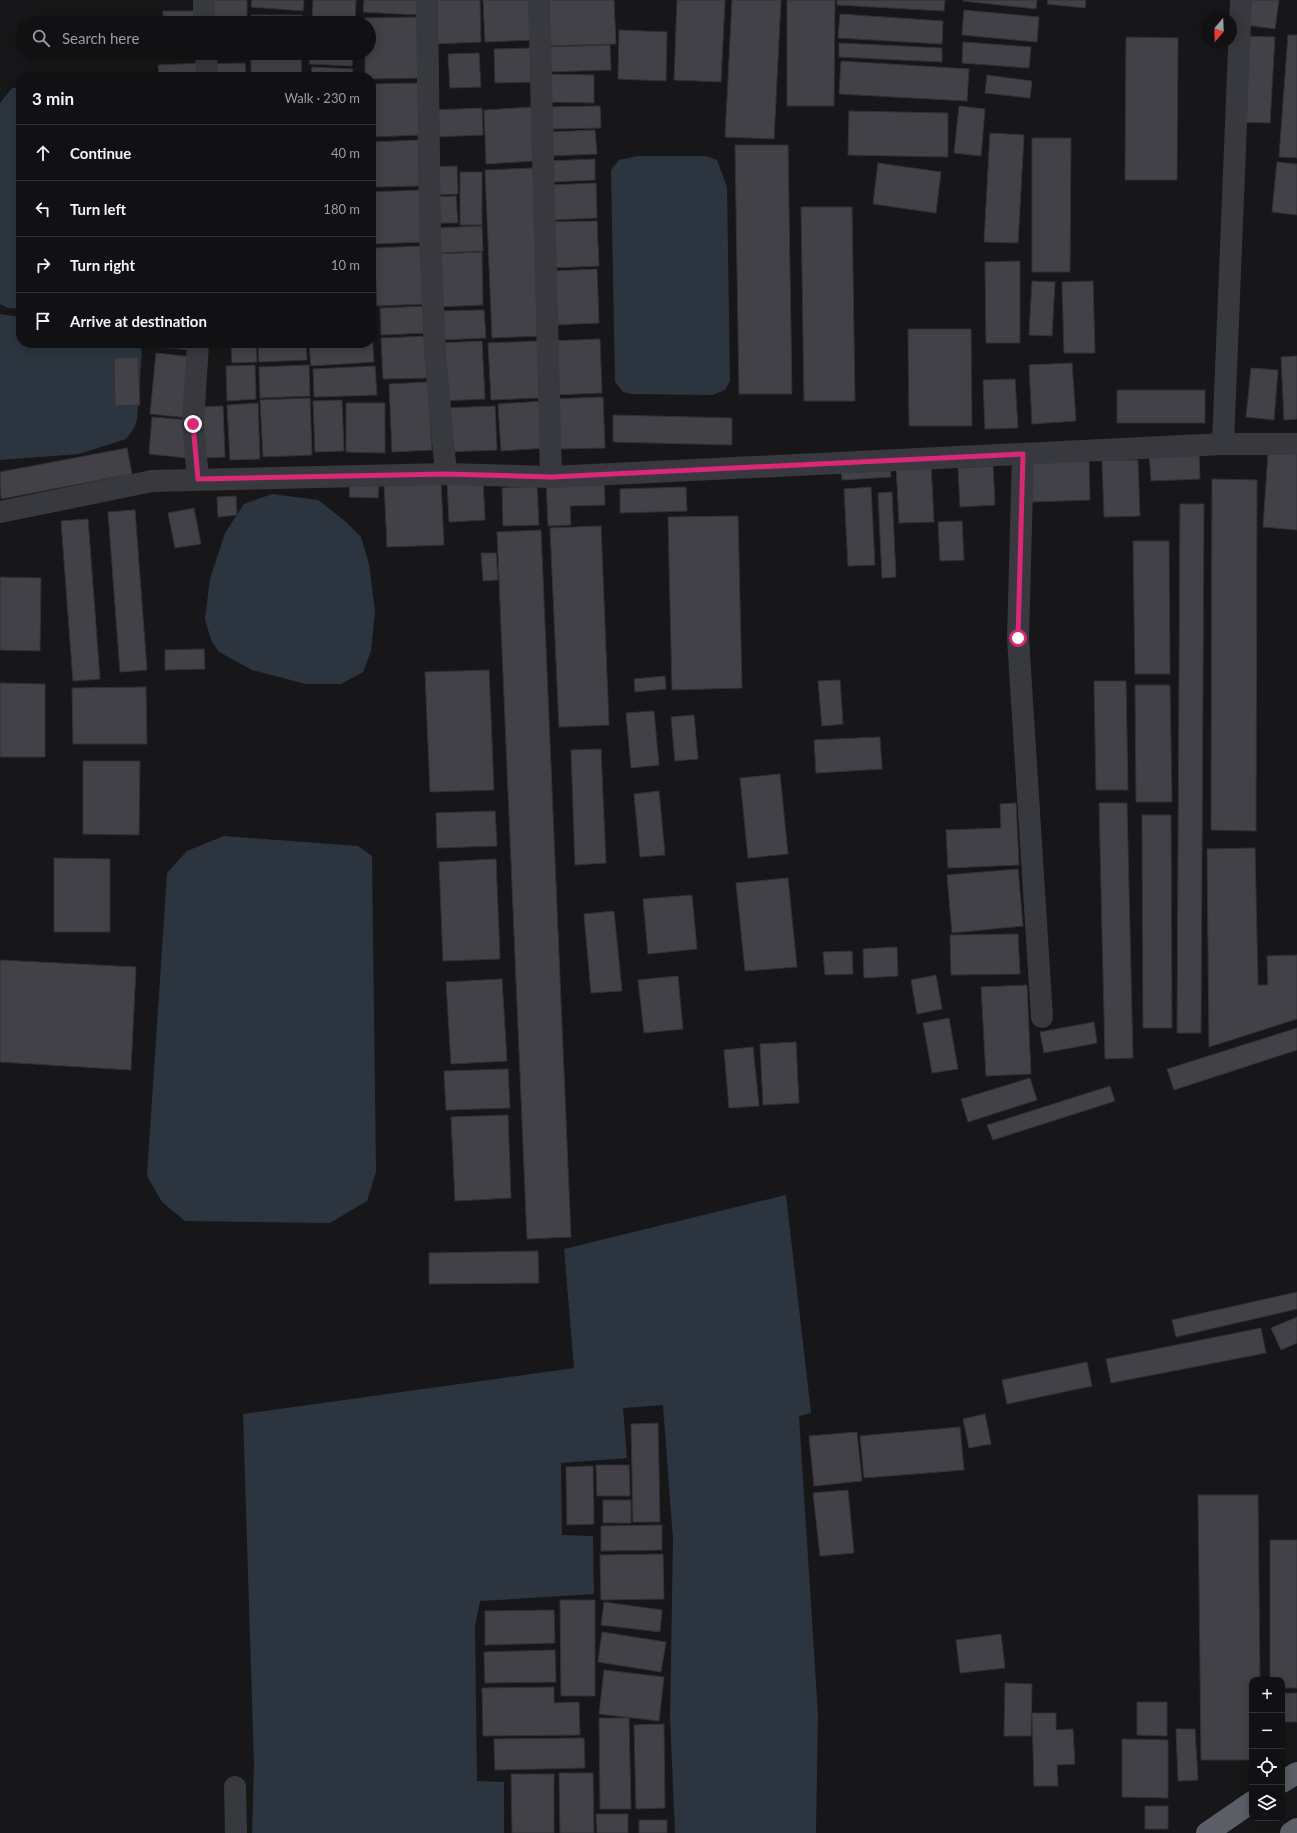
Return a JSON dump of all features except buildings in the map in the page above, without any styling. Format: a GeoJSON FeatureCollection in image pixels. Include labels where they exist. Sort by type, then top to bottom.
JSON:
{"type":"FeatureCollection","features":[{"type":"Feature","properties":{"kind":"highway"},"geometry":{"type":"LineString","coordinates":[[1285,1780],[1297,1773]]}},
{"type":"Feature","properties":{"kind":"highway"},"geometry":{"type":"LineString","coordinates":[[1207,1833],[1249,1804]]}},
{"type":"Feature","properties":{"kind":"highway"},"geometry":{"type":"LineString","coordinates":[[1291,1833],[1297,1829]]}},
{"type":"Feature","properties":{"kind":"street"},"geometry":{"type":"LineString","coordinates":[[204,0],[204,16]]}},
{"type":"Feature","properties":{"kind":"street"},"geometry":{"type":"LineString","coordinates":[[427,0],[430,237],[435,352],[446,474]]}},
{"type":"Feature","properties":{"kind":"street"},"geometry":{"type":"LineString","coordinates":[[539,0],[551,477]]}},
{"type":"Feature","properties":{"kind":"street"},"geometry":{"type":"LineString","coordinates":[[1223,444],[1240,0]]}},
{"type":"Feature","properties":{"kind":"street"},"geometry":{"type":"LineString","coordinates":[[206,60],[207,72]]}},
{"type":"Feature","properties":{"kind":"street"},"geometry":{"type":"LineString","coordinates":[[198,348],[193,424],[198,479]]}},
{"type":"Feature","properties":{"kind":"street"},"geometry":{"type":"LineString","coordinates":[[0,512],[152,481],[446,474],[551,477],[1223,444],[1297,444]]}},
{"type":"Feature","properties":{"kind":"street"},"geometry":{"type":"LineString","coordinates":[[1023,454],[1018,638],[1042,1017]]}},
{"type":"Feature","properties":{"kind":"street"},"geometry":{"type":"LineString","coordinates":[[235,1787],[236,1833]]}},
{"type":"Feature","properties":{"kind":"shaded area"},"geometry":{"type":"Polygon","coordinates":[[[12,88],[16,88],[16,309],[8,308],[0,304],[0,103],[12,88]]]}},
{"type":"Feature","properties":{"kind":"shaded area"},"geometry":{"type":"Polygon","coordinates":[[[638,156],[705,156],[717,160],[727,187],[730,381],[725,390],[712,395],[632,394],[623,392],[615,382],[611,170],[619,160],[638,156]]]}},
{"type":"Feature","properties":{"kind":"shaded area"},"geometry":{"type":"Polygon","coordinates":[[[0,314],[16,316],[16,348],[141,348],[142,352],[137,420],[134,428],[126,439],[79,454],[0,460],[0,314]]]}},
{"type":"Feature","properties":{"kind":"shaded area"},"geometry":{"type":"Polygon","coordinates":[[[272,494],[318,500],[345,521],[361,537],[369,564],[375,611],[371,651],[363,672],[341,684],[306,684],[252,670],[219,652],[211,640],[205,619],[210,579],[225,533],[244,504],[272,494]]]}},
{"type":"Feature","properties":{"kind":"shaded area"},"geometry":{"type":"Polygon","coordinates":[[[224,836],[358,846],[372,856],[376,1172],[367,1201],[330,1223],[185,1221],[162,1202],[147,1176],[167,873],[187,851],[224,836]]]}},
{"type":"Feature","properties":{"kind":"shaded area"},"geometry":{"type":"Polygon","coordinates":[[[786,1195],[811,1413],[799,1416],[818,1715],[816,1833],[675,1833],[670,1716],[673,1540],[663,1405],[623,1408],[627,1458],[561,1463],[562,1535],[593,1536],[594,1594],[480,1601],[475,1626],[477,1781],[504,1782],[504,1833],[252,1833],[254,1765],[243,1414],[574,1368],[564,1249],[786,1195]]]}},
{"type":"Feature","properties":{"kind":"route"},"geometry":{"type":"LineString","coordinates":[[193,424],[198,479],[446,474],[551,477],[1023,454],[1018,638]]}}]}
